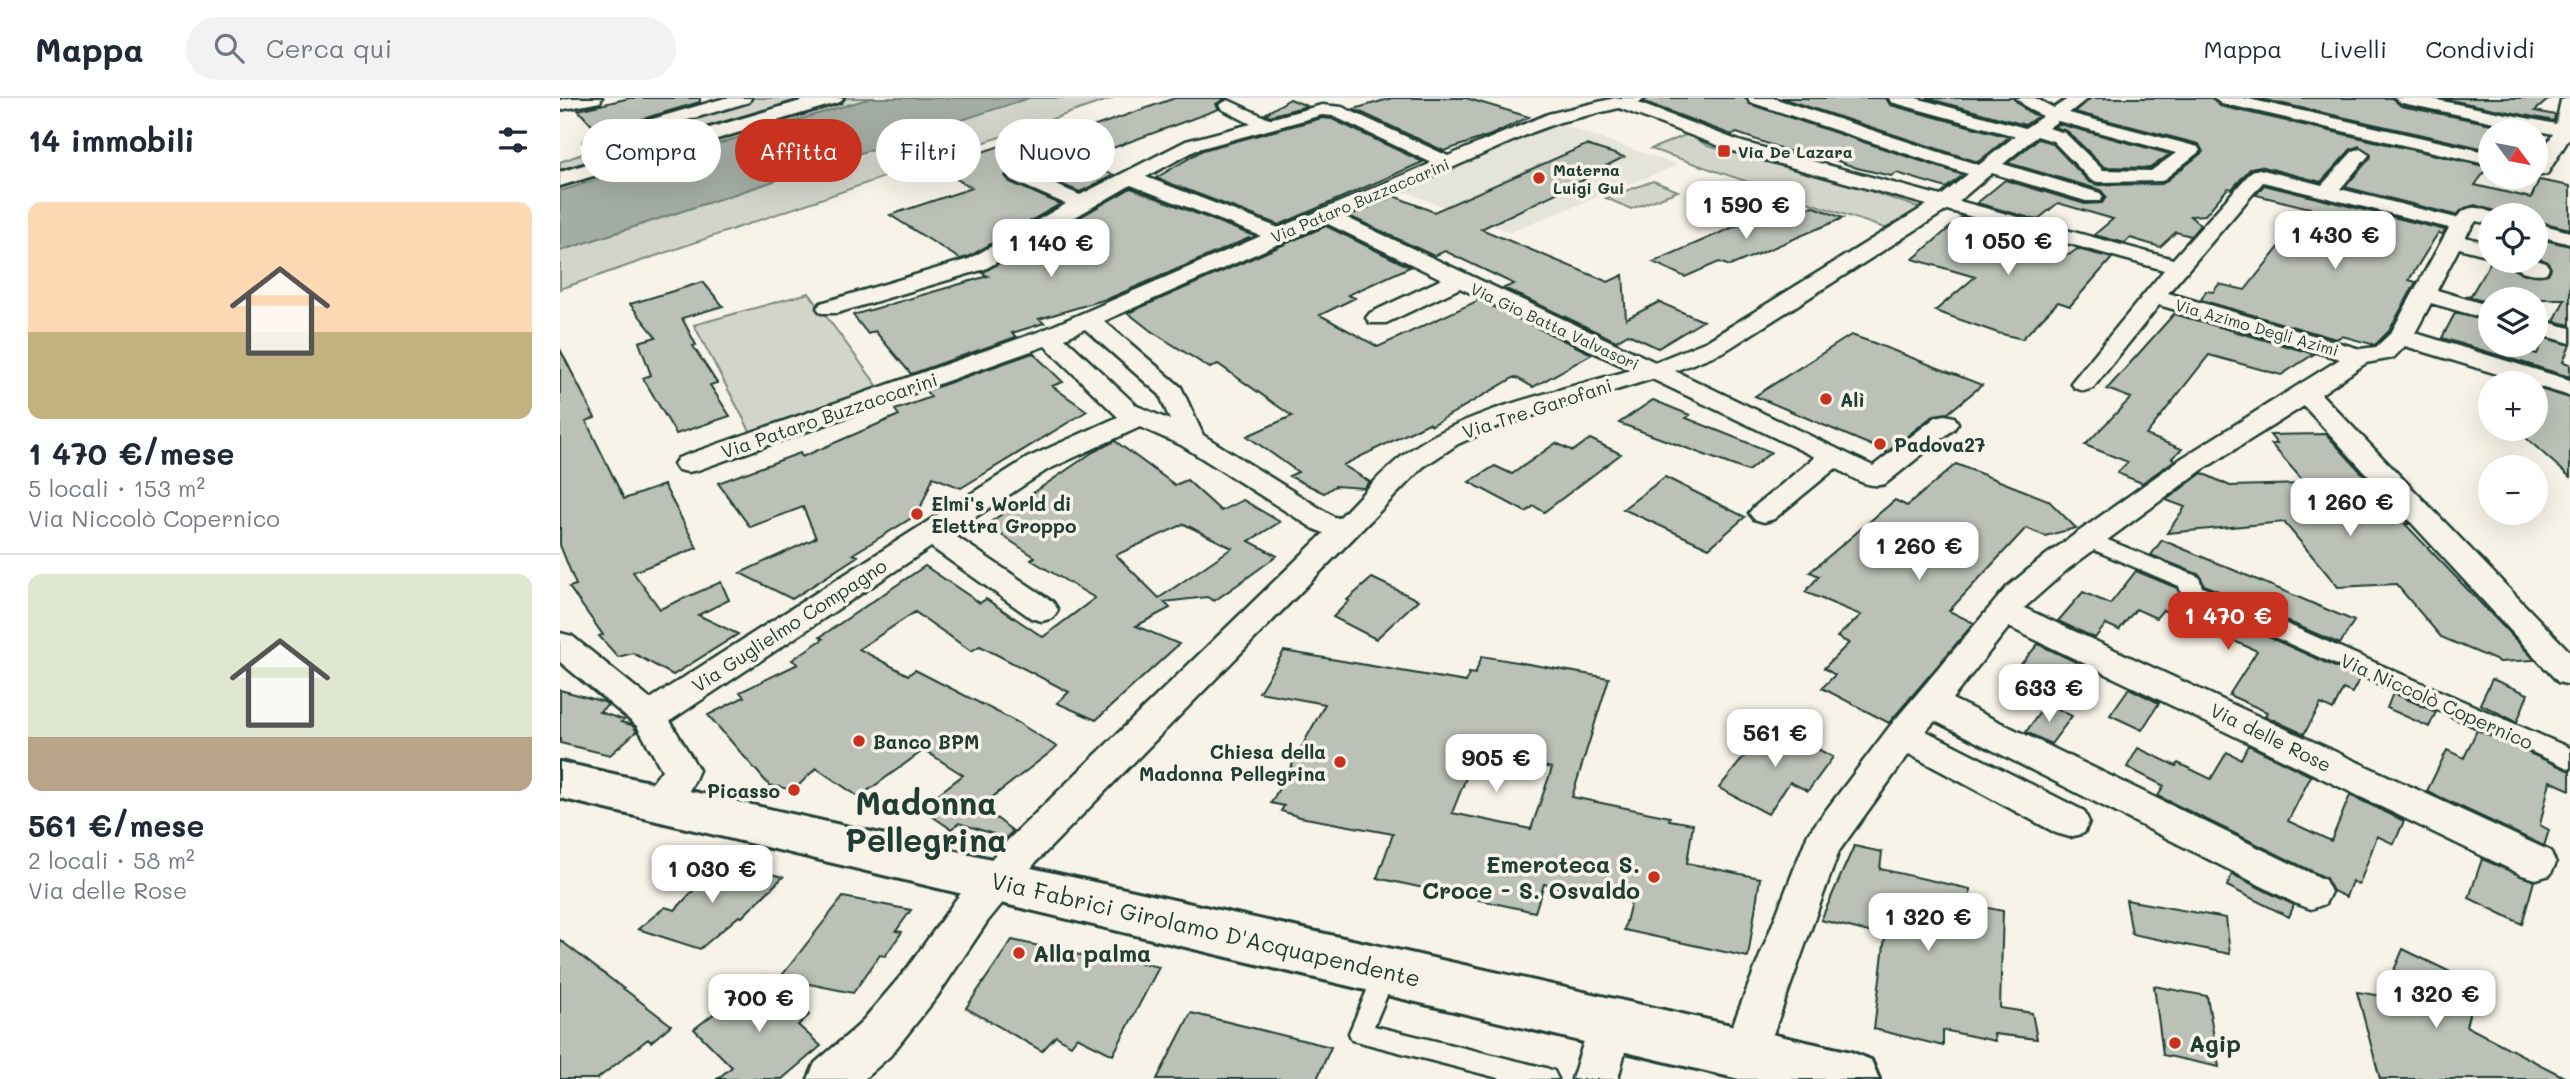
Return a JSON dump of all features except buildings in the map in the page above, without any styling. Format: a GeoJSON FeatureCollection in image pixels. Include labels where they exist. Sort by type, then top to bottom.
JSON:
{"type":"FeatureCollection","features":[{"type":"Feature","properties":{"kind":"main road"},"geometry":{"type":"LineString","coordinates":[[560,179],[832,98]]}},
{"type":"Feature","properties":{"kind":"main road","name":"Via Fabrici Girolamo D'Acquapendente"},"geometry":{"type":"LineString","coordinates":[[560,780],[1851,1079]]}},
{"type":"Feature","properties":{"kind":"street"},"geometry":{"type":"LineString","coordinates":[[560,105],[594,98]]}},
{"type":"Feature","properties":{"kind":"street"},"geometry":{"type":"LineString","coordinates":[[661,119],[714,101],[743,98]]}},
{"type":"Feature","properties":{"kind":"street"},"geometry":{"type":"LineString","coordinates":[[1756,98],[1985,169],[2093,197]]}},
{"type":"Feature","properties":{"kind":"street"},"geometry":{"type":"LineString","coordinates":[[1897,98],[2059,137],[2098,176],[2155,177],[2191,151],[2058,115],[2033,106],[2024,98]]}},
{"type":"Feature","properties":{"kind":"street","name":"Via Tre Garofani"},"geometry":{"type":"LineString","coordinates":[[831,1079],[863,1060],[996,880],[1413,461],[1448,438],[1488,421],[1653,371],[1716,346],[1944,203],[2031,132],[2080,98]]}},
{"type":"Feature","properties":{"kind":"street"},"geometry":{"type":"LineString","coordinates":[[2221,98],[2478,156]]}},
{"type":"Feature","properties":{"kind":"street"},"geometry":{"type":"LineString","coordinates":[[2402,98],[2568,119]]}},
{"type":"Feature","properties":{"kind":"street"},"geometry":{"type":"LineString","coordinates":[[1629,100],[1736,146],[2178,267]]}},
{"type":"Feature","properties":{"kind":"street","name":"Via Pataro Buzzaccarini"},"geometry":{"type":"LineString","coordinates":[[688,464],[1049,336],[1536,124],[1629,100]]}},
{"type":"Feature","properties":{"kind":"street"},"geometry":{"type":"LineString","coordinates":[[1228,105],[1266,124]]}},
{"type":"Feature","properties":{"kind":"street"},"geometry":{"type":"LineString","coordinates":[[2529,106],[2568,119]]}},
{"type":"Feature","properties":{"kind":"street"},"geometry":{"type":"LineString","coordinates":[[829,308],[977,264],[1081,203],[1192,145],[1322,110],[1336,111],[1448,163]]}},
{"type":"Feature","properties":{"kind":"street"},"geometry":{"type":"LineString","coordinates":[[2548,155],[2568,119]]}},
{"type":"Feature","properties":{"kind":"street"},"geometry":{"type":"LineString","coordinates":[[2326,191],[2360,155]]}},
{"type":"Feature","properties":{"kind":"street"},"geometry":{"type":"LineString","coordinates":[[2084,383],[2178,267],[2259,175],[2326,191],[2456,232],[2478,244]]}},
{"type":"Feature","properties":{"kind":"street"},"geometry":{"type":"LineString","coordinates":[[1129,177],[1278,235]]}},
{"type":"Feature","properties":{"kind":"street"},"geometry":{"type":"LineString","coordinates":[[1032,182],[1081,203]]}},
{"type":"Feature","properties":{"kind":"street"},"geometry":{"type":"LineString","coordinates":[[1744,1055],[1822,845],[1903,736],[2018,594],[2088,539],[2192,464],[2359,357],[2384,353],[2401,337],[2456,232],[2472,214],[2478,215]]}},
{"type":"Feature","properties":{"kind":"street","name":"Via Gio Batta Valvasori"},"geometry":{"type":"LineString","coordinates":[[1327,216],[1835,456],[1875,478],[1945,423]]}},
{"type":"Feature","properties":{"kind":"street"},"geometry":{"type":"LineString","coordinates":[[2548,232],[2570,238]]}},
{"type":"Feature","properties":{"kind":"street","name":"Via Gio Batta Valvasori"},"geometry":{"type":"LineString","coordinates":[[1378,318],[1458,280]]}},
{"type":"Feature","properties":{"kind":"street"},"geometry":{"type":"LineString","coordinates":[[2423,293],[2478,309]]}},
{"type":"Feature","properties":{"kind":"street","name":"Via Azimo Degli Azimi"},"geometry":{"type":"LineString","coordinates":[[2156,297],[2359,357]]}},
{"type":"Feature","properties":{"kind":"street"},"geometry":{"type":"LineString","coordinates":[[1088,319],[1172,392],[1191,439]]}},
{"type":"Feature","properties":{"kind":"street"},"geometry":{"type":"LineString","coordinates":[[2548,330],[2570,336]]}},
{"type":"Feature","properties":{"kind":"street"},"geometry":{"type":"LineString","coordinates":[[1049,336],[1128,412],[1191,439],[1324,523],[1343,529]]}},
{"type":"Feature","properties":{"kind":"street"},"geometry":{"type":"LineString","coordinates":[[2401,337],[2570,388]]}},
{"type":"Feature","properties":{"kind":"street"},"geometry":{"type":"LineString","coordinates":[[2306,393],[2570,673]]}},
{"type":"Feature","properties":{"kind":"street","name":"Via Guglielmo Compagno"},"geometry":{"type":"LineString","coordinates":[[649,718],[929,532],[1037,464],[1140,417]]}},
{"type":"Feature","properties":{"kind":"street"},"geometry":{"type":"LineString","coordinates":[[1764,513],[1835,456]]}},
{"type":"Feature","properties":{"kind":"street"},"geometry":{"type":"LineString","coordinates":[[929,532],[1042,610]]}},
{"type":"Feature","properties":{"kind":"street","name":"Via Niccolò Copernico"},"geometry":{"type":"LineString","coordinates":[[2088,539],[2191,582],[2190,591],[2570,760]]}},
{"type":"Feature","properties":{"kind":"street","name":"Via delle Rose"},"geometry":{"type":"LineString","coordinates":[[2006,612],[2536,863]]}},
{"type":"Feature","properties":{"kind":"street"},"geometry":{"type":"LineString","coordinates":[[560,644],[649,718],[681,770],[676,782],[657,802]]}},
{"type":"Feature","properties":{"kind":"street"},"geometry":{"type":"LineString","coordinates":[[1930,703],[2311,892]]}},
{"type":"Feature","properties":{"kind":"street"},"geometry":{"type":"LineString","coordinates":[[1903,736],[2070,822]]}},
{"type":"Feature","properties":{"kind":"street"},"geometry":{"type":"LineString","coordinates":[[1595,1079],[1610,1024]]}},
{"type":"Feature","properties":{"kind":"lane"},"geometry":{"type":"LineString","coordinates":[[1386,971],[1360,1033],[1546,1079]]}},
{"type":"Feature","properties":{"kind":"shaded area"},"geometry":{"type":"Polygon","coordinates":[[[744,98],[1113,98],[1052,119],[995,119],[995,139],[981,144],[981,119],[876,119],[876,180],[560,289],[560,162],[581,154],[581,182],[721,182],[721,119],[673,119],[744,98]]]}},
{"type":"Feature","properties":{"kind":"shaded area"},"geometry":{"type":"Polygon","coordinates":[[[871,98],[1029,98],[965,119],[876,119],[876,148],[862,152],[862,119],[801,119],[871,98]]]}},
{"type":"Feature","properties":{"kind":"shaded area","name":"Materna Luigi Gui"},"geometry":{"type":"Polygon","coordinates":[[[1557,123],[1678,165],[1510,232],[1403,191],[1557,123]]]}},
{"type":"Feature","properties":{"kind":"shaded area"},"geometry":{"type":"Polygon","coordinates":[[[1688,134],[1708,146],[1864,189],[1920,208],[1890,230],[1651,149],[1688,134]]]}},
{"type":"Feature","properties":{"kind":"shaded area"},"geometry":{"type":"Polygon","coordinates":[[[735,139],[735,182],[772,182],[560,251],[560,191],[590,182],[721,182],[721,143],[735,139]]]}},
{"type":"Feature","properties":{"kind":"shaded area"},"geometry":{"type":"Polygon","coordinates":[[[1653,181],[1678,191],[1631,209],[1606,198],[1653,181]]]}},
{"type":"Feature","properties":{"kind":"shaded area"},"geometry":{"type":"Polygon","coordinates":[[[809,293],[879,388],[750,431],[694,325],[809,293]]]}},
{"type":"Feature","properties":{"kind":"place","name":"Via De Lazara"},"geometry":{"type":"Point","coordinates":[1724,151]}},
{"type":"Feature","properties":{"kind":"place","name":"Materna Luigi Gui"},"geometry":{"type":"Point","coordinates":[1539,178]}},
{"type":"Feature","properties":{"kind":"place","name":"Alì"},"geometry":{"type":"Point","coordinates":[1826,399]}},
{"type":"Feature","properties":{"kind":"place","name":"Padova27"},"geometry":{"type":"Point","coordinates":[1880,444]}},
{"type":"Feature","properties":{"kind":"place","name":"Elmi's World di Elettra Groppo"},"geometry":{"type":"Point","coordinates":[917,514]}},
{"type":"Feature","properties":{"kind":"place","name":"Banco BPM"},"geometry":{"type":"Point","coordinates":[859,741]}},
{"type":"Feature","properties":{"kind":"place","name":"Chiesa della Madonna Pellegrina"},"geometry":{"type":"Point","coordinates":[1340,762]}},
{"type":"Feature","properties":{"kind":"place","name":"Picasso"},"geometry":{"type":"Point","coordinates":[794,790]}},
{"type":"Feature","properties":{"kind":"place","name":"Emeroteca S. Croce - S. Osvaldo"},"geometry":{"type":"Point","coordinates":[1654,877]}},
{"type":"Feature","properties":{"kind":"place","name":"Alla palma"},"geometry":{"type":"Point","coordinates":[1019,953]}},
{"type":"Feature","properties":{"kind":"place","name":"Agip"},"geometry":{"type":"Point","coordinates":[2175,1043]}},
{"type":"Feature","properties":{"kind":"district","name":"Madonna Pellegrina"},"geometry":{"type":"Point","coordinates":[926,820]}}]}
